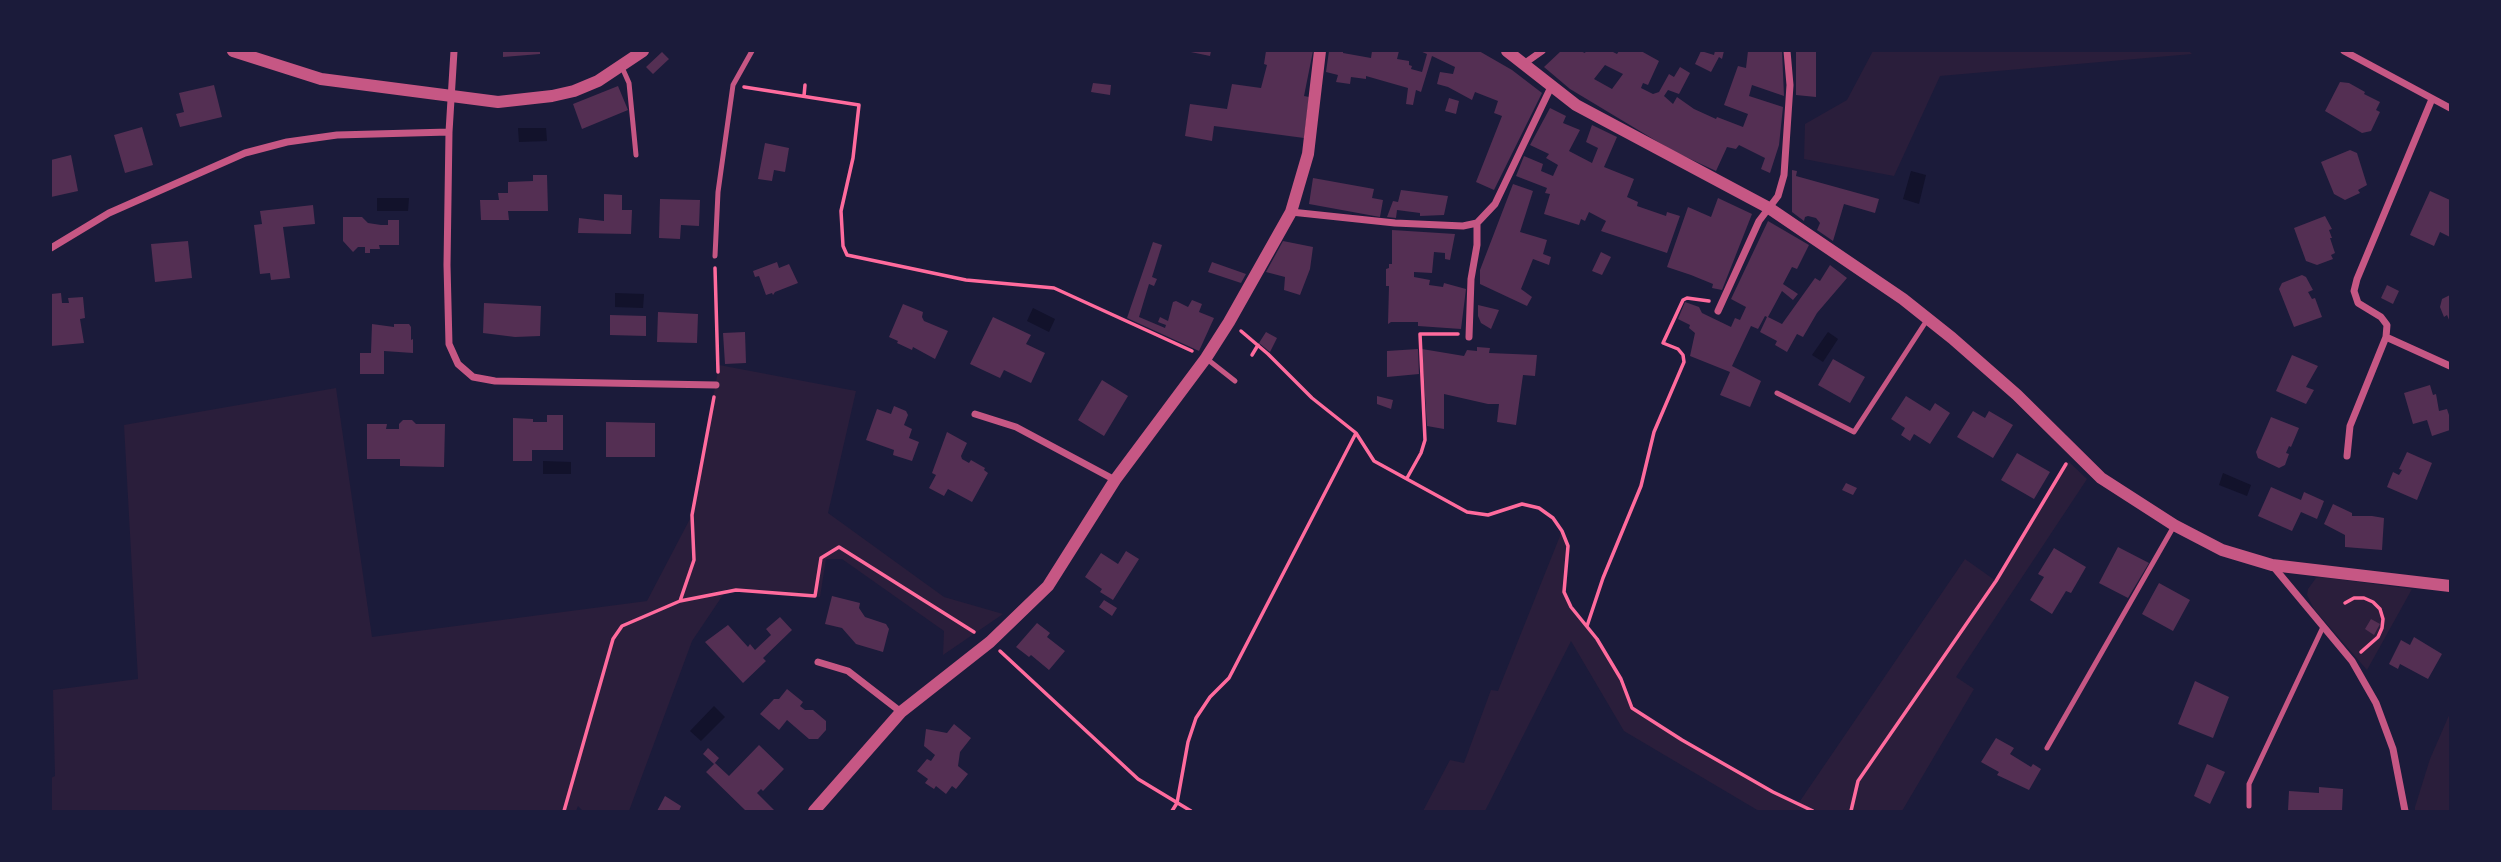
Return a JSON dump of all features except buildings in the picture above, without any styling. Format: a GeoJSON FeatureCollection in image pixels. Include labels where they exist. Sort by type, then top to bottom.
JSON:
{"type":"FeatureCollection","features":[{"type":"Feature","properties":{"kind":"street"},"geometry":{"type":"LineString","coordinates":[[233,51],[321,79],[498,102],[574,91],[598,81],[643,51]]}},
{"type":"Feature","properties":{"kind":"street"},"geometry":{"type":"LineString","coordinates":[[454,51],[449,132],[447,265],[449,344],[457,364],[473,377],[495,381],[716,385]]}},
{"type":"Feature","properties":{"kind":"street"},"geometry":{"type":"LineString","coordinates":[[814,811],[901,712],[990,642],[1048,586],[1115,480],[1206,358],[1291,212],[1308,154],[1320,51]]}},
{"type":"Feature","properties":{"kind":"street"},"geometry":{"type":"LineString","coordinates":[[1507,51],[1525,63],[1551,87],[1588,111],[1769,208],[1903,299],[2017,395],[2101,478],[2174,525],[2222,550],[2272,565],[2450,586]]}},
{"type":"Feature","properties":{"kind":"street"},"geometry":{"type":"LineString","coordinates":[[1525,63],[1542,51]]}},
{"type":"Feature","properties":{"kind":"street"},"geometry":{"type":"LineString","coordinates":[[1720,308],[1759,221],[1778,195],[1784,175],[1790,85],[1787,51]]}},
{"type":"Feature","properties":{"kind":"street"},"geometry":{"type":"LineString","coordinates":[[2344,51],[2450,108]]}},
{"type":"Feature","properties":{"kind":"street"},"geometry":{"type":"LineString","coordinates":[[1291,212],[1395,223],[1463,226],[1477,223],[1494,204],[1551,87]]}},
{"type":"Feature","properties":{"kind":"street"},"geometry":{"type":"LineString","coordinates":[[2347,456],[2350,426],[2386,337],[2386,326],[2381,317],[2358,303],[2354,291],[2432,99]]}},
{"type":"Feature","properties":{"kind":"street"},"geometry":{"type":"LineString","coordinates":[[51,248],[110,213],[245,153],[287,142],[337,135],[449,132]]}},
{"type":"Feature","properties":{"kind":"street"},"geometry":{"type":"LineString","coordinates":[[1469,335],[1477,223]]}},
{"type":"Feature","properties":{"kind":"street"},"geometry":{"type":"LineString","coordinates":[[2386,337],[2450,366]]}},
{"type":"Feature","properties":{"kind":"street"},"geometry":{"type":"LineString","coordinates":[[975,414],[1016,427],[1115,480]]}},
{"type":"Feature","properties":{"kind":"street"},"geometry":{"type":"LineString","coordinates":[[2272,565],[2352,661],[2376,703],[2393,749],[2405,811]]}},
{"type":"Feature","properties":{"kind":"street"},"geometry":{"type":"LineString","coordinates":[[818,662],[848,671],[901,712]]}},
{"type":"Feature","properties":{"kind":"lane"},"geometry":{"type":"LineString","coordinates":[[715,256],[718,192],[733,85],[752,51]]}},
{"type":"Feature","properties":{"kind":"lane"},"geometry":{"type":"LineString","coordinates":[[621,65],[629,83],[636,155]]}},
{"type":"Feature","properties":{"kind":"lane"},"geometry":{"type":"LineString","coordinates":[[1777,393],[1854,432],[1928,319]]}},
{"type":"Feature","properties":{"kind":"lane"},"geometry":{"type":"LineString","coordinates":[[1206,358],[1235,381]]}},
{"type":"Feature","properties":{"kind":"lane"},"geometry":{"type":"LineString","coordinates":[[2047,748],[2174,525]]}},
{"type":"Feature","properties":{"kind":"lane"},"geometry":{"type":"LineString","coordinates":[[2249,806],[2249,784],[2323,627]]}},
{"type":"Feature","properties":{"kind":"path"},"geometry":{"type":"LineString","coordinates":[[733,85],[859,105],[853,158],[841,212],[843,246],[847,255],[966,280],[1054,288],[1206,358]]}},
{"type":"Feature","properties":{"kind":"path"},"geometry":{"type":"LineString","coordinates":[[804,96],[805,85]]}},
{"type":"Feature","properties":{"kind":"path"},"geometry":{"type":"LineString","coordinates":[[680,601],[694,560],[692,514],[719,365],[715,256]]}},
{"type":"Feature","properties":{"kind":"path"},"geometry":{"type":"LineString","coordinates":[[1587,626],[1603,578],[1641,486],[1654,432],[1684,362],[1678,349],[1663,343],[1683,300],[1687,298],[1720,308]]}},
{"type":"Feature","properties":{"kind":"path"},"geometry":{"type":"LineString","coordinates":[[1229,322],[1258,345],[1312,398],[1356,433],[1374,461],[1479,516],[1522,505],[1539,508],[1553,518],[1568,546],[1564,592],[1620,678],[1632,708],[1716,760],[1813,811]]}},
{"type":"Feature","properties":{"kind":"path"},"geometry":{"type":"LineString","coordinates":[[1407,478],[1425,440],[1420,334],[1469,335]]}},
{"type":"Feature","properties":{"kind":"path"},"geometry":{"type":"LineString","coordinates":[[1252,355],[1258,345]]}},
{"type":"Feature","properties":{"kind":"path"},"geometry":{"type":"LineString","coordinates":[[1172,811],[1177,803],[1188,742],[1196,718],[1210,697],[1229,678],[1356,433]]}},
{"type":"Feature","properties":{"kind":"path"},"geometry":{"type":"LineString","coordinates":[[1851,811],[1858,781],[1996,581],[2074,452]]}},
{"type":"Feature","properties":{"kind":"path"},"geometry":{"type":"LineString","coordinates":[[564,811],[613,639],[622,626],[680,601],[736,590],[815,596],[821,558],[839,547],[990,642],[1138,779],[1191,811]]}},
{"type":"Feature","properties":{"kind":"path"},"geometry":{"type":"LineString","coordinates":[[2345,603],[2354,598],[2364,598],[2380,609],[2383,619],[2378,637],[2352,661]]}},
{"type":"Feature","properties":{"kind":"shaded area"},"geometry":{"type":"Polygon","coordinates":[[[1873,51],[2189,51],[2192,54],[1940,76],[1894,176],[1804,159],[1805,124],[1847,100],[1873,51]]]}},
{"type":"Feature","properties":{"kind":"shaded area"},"geometry":{"type":"Polygon","coordinates":[[[518,128],[546,128],[547,141],[519,142],[518,128]]]}},
{"type":"Feature","properties":{"kind":"shaded area"},"geometry":{"type":"Polygon","coordinates":[[[1911,171],[1926,175],[1919,204],[1903,199],[1911,171]]]}},
{"type":"Feature","properties":{"kind":"shaded area"},"geometry":{"type":"Polygon","coordinates":[[[377,198],[409,198],[408,211],[377,211],[377,198]]]}},
{"type":"Feature","properties":{"kind":"shaded area"},"geometry":{"type":"Polygon","coordinates":[[[615,293],[644,294],[643,308],[615,307],[615,293]]]}},
{"type":"Feature","properties":{"kind":"shaded area"},"geometry":{"type":"Polygon","coordinates":[[[1033,308],[1055,319],[1049,332],[1027,321],[1033,308]]]}},
{"type":"Feature","properties":{"kind":"shaded area"},"geometry":{"type":"Polygon","coordinates":[[[1828,332],[1838,339],[1823,362],[1812,355],[1828,332]]]}},
{"type":"Feature","properties":{"kind":"shaded area"},"geometry":{"type":"Polygon","coordinates":[[[719,365],[856,391],[828,513],[944,597],[1003,614],[943,655],[944,631],[842,559],[826,559],[820,597],[727,589],[692,641],[629,811],[583,811],[578,806],[576,811],[51,811],[51,778],[55,776],[53,690],[138,679],[124,425],[336,388],[372,637],[647,601],[692,515],[719,365]]]}},
{"type":"Feature","properties":{"kind":"shaded area"},"geometry":{"type":"Polygon","coordinates":[[[543,461],[571,462],[571,474],[543,474],[543,461]]]}},
{"type":"Feature","properties":{"kind":"shaded area"},"geometry":{"type":"Polygon","coordinates":[[[2068,461],[2087,479],[1956,677],[1974,689],[1902,811],[1759,811],[1624,731],[1571,641],[1485,811],[1423,811],[1450,760],[1464,763],[1491,690],[1498,691],[1562,531],[1568,546],[1564,592],[1571,607],[1597,639],[1621,679],[1632,708],[1682,740],[1798,804],[1965,559],[1996,581],[2068,461]]]}},
{"type":"Feature","properties":{"kind":"shaded area"},"geometry":{"type":"Polygon","coordinates":[[[2223,473],[2251,485],[2247,496],[2219,485],[2223,473]]]}},
{"type":"Feature","properties":{"kind":"shaded area"},"geometry":{"type":"Polygon","coordinates":[[[2316,578],[2412,589],[2367,670],[2314,609],[2307,595],[2316,578]]]}},
{"type":"Feature","properties":{"kind":"shaded area"},"geometry":{"type":"Polygon","coordinates":[[[714,706],[725,717],[701,741],[690,731],[714,706]]]}},
{"type":"Feature","properties":{"kind":"shaded area"},"geometry":{"type":"Polygon","coordinates":[[[2450,713],[2450,811],[2415,811],[2430,759],[2450,713]]]}}]}
